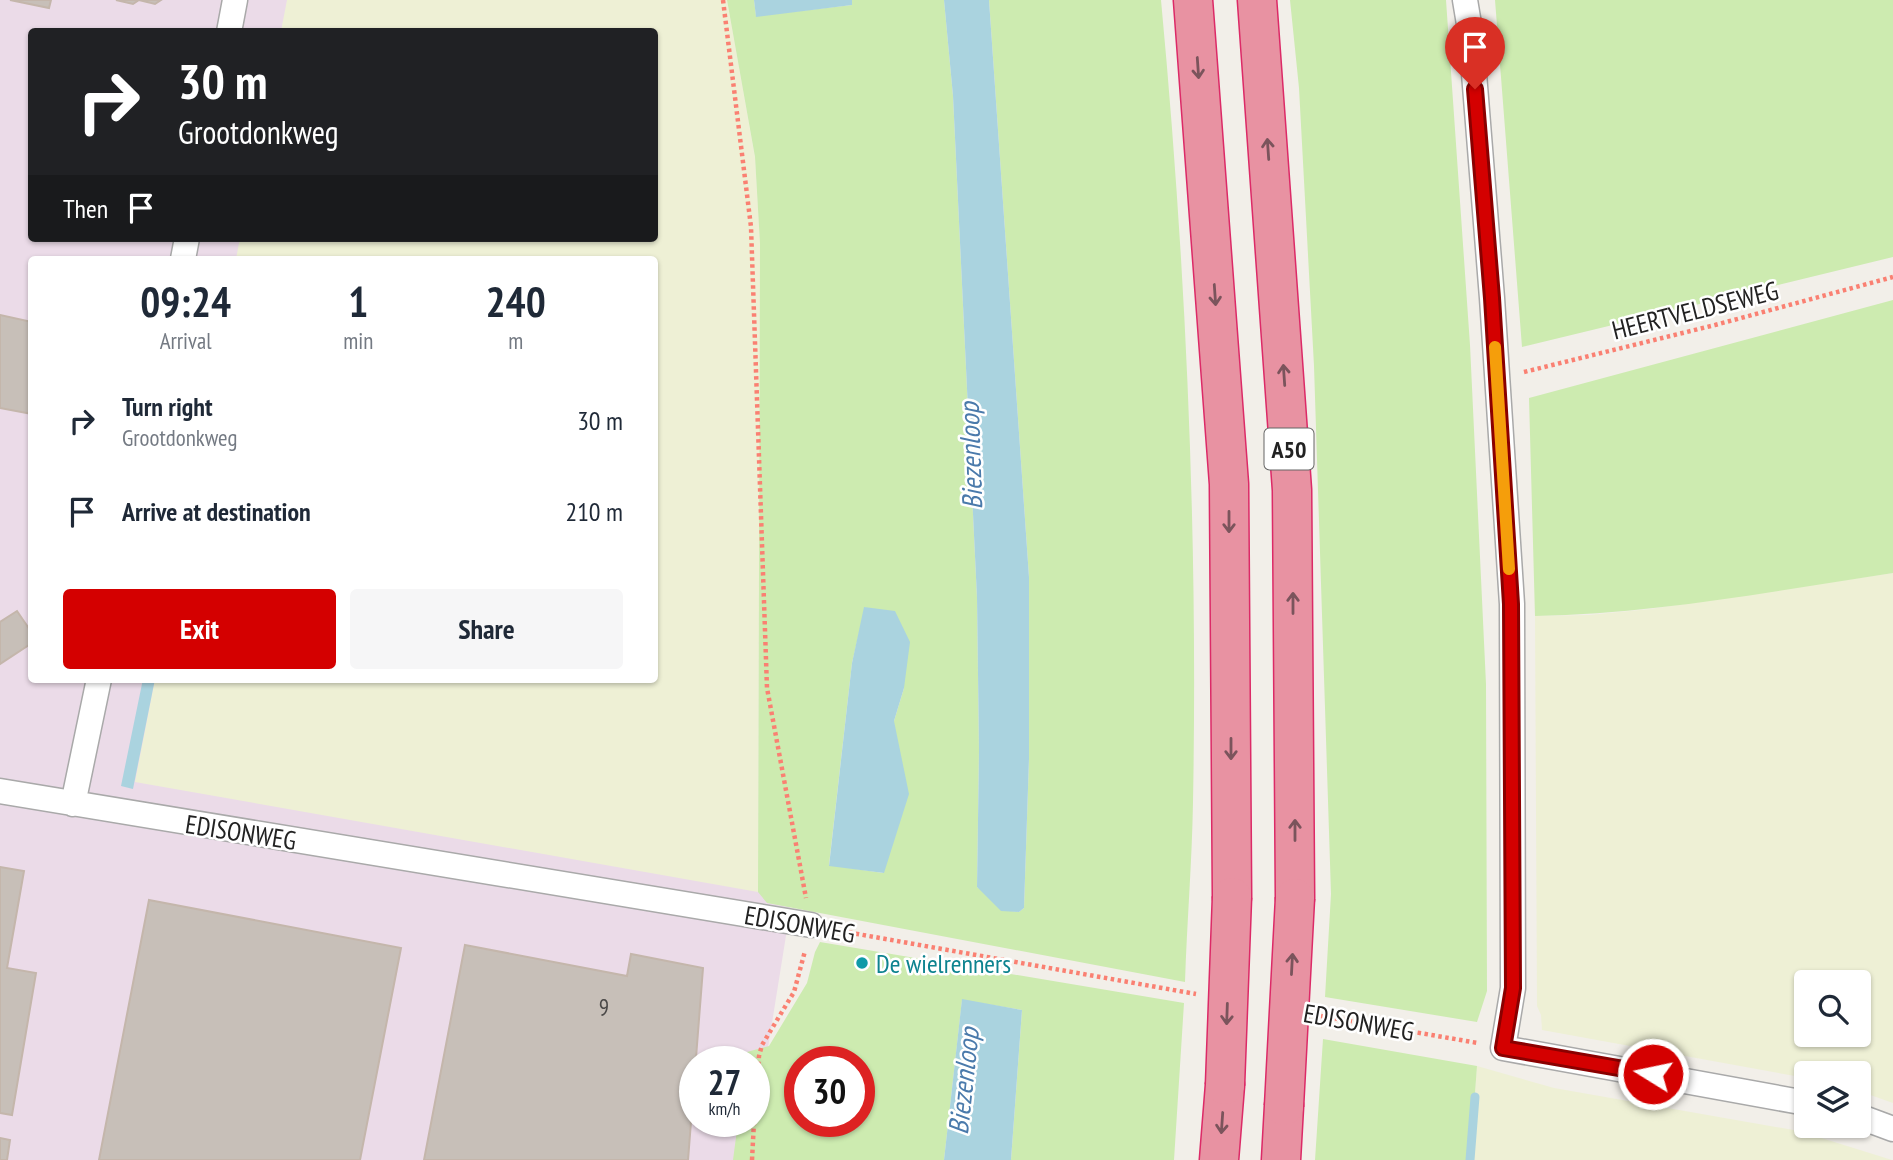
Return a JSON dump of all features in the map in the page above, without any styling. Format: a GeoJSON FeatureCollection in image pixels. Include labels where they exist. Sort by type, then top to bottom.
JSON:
{"type":"FeatureCollection","features":[{"type":"Feature","properties":{"kind":"highway","name":"A50"},"geometry":{"type":"LineString","coordinates":[[1193,0],[1229,484],[1232,897],[1225,1085],[1219,1160]]}},
{"type":"Feature","properties":{"kind":"highway","name":"A50"},"geometry":{"type":"LineString","coordinates":[[1257,0],[1293,491],[1295,898],[1281,1160]]}},
{"type":"Feature","properties":{"kind":"street"},"geometry":{"type":"LineString","coordinates":[[230,28],[235,0]]}},
{"type":"Feature","properties":{"kind":"street"},"geometry":{"type":"LineString","coordinates":[[1465,0],[1471,36],[1491,284],[1511,604],[1513,988],[1503,1048],[1794,1101]]}},
{"type":"Feature","properties":{"kind":"street"},"geometry":{"type":"LineString","coordinates":[[74,804],[98,683]]}},
{"type":"Feature","properties":{"kind":"street","name":"EDISONWEG"},"geometry":{"type":"LineString","coordinates":[[0,792],[810,925]]}},
{"type":"Feature","properties":{"kind":"street"},"geometry":{"type":"LineString","coordinates":[[1871,1121],[1893,1129]]}},
{"type":"Feature","properties":{"kind":"path"},"geometry":{"type":"LineString","coordinates":[[723,0],[751,227],[767,688],[810,925],[799,982],[762,1046]]}},
{"type":"Feature","properties":{"kind":"path","name":"HEERTVELDSEWEG"},"geometry":{"type":"LineString","coordinates":[[1518,373],[1715,325],[1893,277]]}},
{"type":"Feature","properties":{"kind":"path","name":"EDISONWEG"},"geometry":{"type":"LineString","coordinates":[[810,925],[1208,996]]}},
{"type":"Feature","properties":{"kind":"path","name":"EDISONWEG"},"geometry":{"type":"LineString","coordinates":[[1317,1015],[1503,1048]]}},
{"type":"Feature","properties":{"kind":"path"},"geometry":{"type":"LineString","coordinates":[[752,1160],[753,1137]]}},
{"type":"Feature","properties":{"kind":"shaded area"},"geometry":{"type":"Polygon","coordinates":[[[0,0],[290,0],[285,28],[28,28],[28,242],[243,242],[241,256],[28,256],[28,683],[172,683],[793,892],[768,1046],[679,1046],[679,1137],[754,1137],[750,1160],[0,1160],[0,0]]]}},
{"type":"Feature","properties":{"kind":"green space"},"geometry":{"type":"Polygon","coordinates":[[[287,0],[727,0],[755,158],[760,244],[758,892],[135,782],[154,683],[658,683],[658,256],[237,256],[239,242],[658,242],[658,28],[282,28],[287,0]]]}},
{"type":"Feature","properties":{"kind":"green space"},"geometry":{"type":"Polygon","coordinates":[[[727,0],[754,0],[756,16],[852,5],[852,0],[944,0],[953,96],[977,598],[977,887],[1011,911],[1019,912],[1024,908],[1029,759],[1029,577],[989,0],[1161,0],[1177,200],[1192,501],[1193,802],[1185,982],[767,903],[758,892],[760,244],[755,157],[727,0]],[[865,607],[852,663],[829,865],[883,873],[894,721],[904,688],[865,607]]]}},
{"type":"Feature","properties":{"kind":"green space"},"geometry":{"type":"Polygon","coordinates":[[[1290,0],[1446,0],[1470,345],[1486,684],[1487,991],[1477,1022],[1325,997],[1331,894],[1314,366],[1299,88],[1290,0]]]}},
{"type":"Feature","properties":{"kind":"green space"},"geometry":{"type":"Polygon","coordinates":[[[1495,0],[1893,0],[1893,257],[1522,347],[1495,0]]]}},
{"type":"Feature","properties":{"kind":"green space"},"geometry":{"type":"Polygon","coordinates":[[[1893,300],[1893,573],[1670,606],[1535,616],[1529,398],[1893,300]]]}},
{"type":"Feature","properties":{"kind":"green space"},"geometry":{"type":"Polygon","coordinates":[[[1893,573],[1893,1103],[1871,1095],[1871,1061],[1794,1061],[1794,1076],[1542,1030],[1537,1006],[1535,616],[1589,615],[1650,609],[1893,573]]]}},
{"type":"Feature","properties":{"kind":"green space"},"geometry":{"type":"Polygon","coordinates":[[[820,942],[1184,1003],[1174,1160],[1011,1160],[1022,1010],[962,1000],[944,1160],[733,1160],[736,1137],[770,1137],[769,1046],[807,983],[820,942]]]}},
{"type":"Feature","properties":{"kind":"green space"},"geometry":{"type":"Polygon","coordinates":[[[1323,1039],[1477,1066],[1470,1160],[1315,1160],[1323,1039]]]}},
{"type":"Feature","properties":{"kind":"green space"},"geometry":{"type":"Polygon","coordinates":[[[1477,1066],[1554,1088],[1794,1130],[1794,1138],[1821,1138],[1892,1160],[1470,1160],[1477,1066]]]}},
{"type":"Feature","properties":{"kind":"water"},"geometry":{"type":"Polygon","coordinates":[[[754,0],[852,0],[852,5],[756,17],[754,0]]]}},
{"type":"Feature","properties":{"kind":"water"},"geometry":{"type":"Polygon","coordinates":[[[944,0],[989,0],[1029,577],[1029,759],[1024,908],[1019,912],[1001,911],[977,887],[977,598],[953,96],[944,0]]]}},
{"type":"Feature","properties":{"kind":"water"},"geometry":{"type":"Polygon","coordinates":[[[864,607],[895,611],[910,642],[904,688],[894,721],[909,794],[884,873],[829,866],[852,663],[864,607]]]}},
{"type":"Feature","properties":{"kind":"water"},"geometry":{"type":"Polygon","coordinates":[[[142,683],[154,683],[133,789],[121,786],[142,683]]]}},
{"type":"Feature","properties":{"kind":"water","name":"Biezenloop"},"geometry":{"type":"Polygon","coordinates":[[[962,999],[1022,1010],[1011,1160],[944,1160],[962,999]]]}},
{"type":"Feature","properties":{"kind":"building"},"geometry":{"type":"Polygon","coordinates":[[[10,0],[51,0],[49,8],[10,0]]]}},
{"type":"Feature","properties":{"kind":"building"},"geometry":{"type":"Polygon","coordinates":[[[116,0],[139,0],[133,4],[116,0]]]}},
{"type":"Feature","properties":{"kind":"building"},"geometry":{"type":"Polygon","coordinates":[[[139,0],[161,0],[155,4],[139,0]]]}},
{"type":"Feature","properties":{"kind":"building"},"geometry":{"type":"Polygon","coordinates":[[[0,315],[28,321],[28,413],[0,408],[0,315]]]}},
{"type":"Feature","properties":{"kind":"building"},"geometry":{"type":"Polygon","coordinates":[[[17,611],[28,627],[28,646],[0,664],[0,622],[17,611]]]}},
{"type":"Feature","properties":{"kind":"building"},"geometry":{"type":"Polygon","coordinates":[[[0,867],[24,871],[7,968],[36,973],[12,1115],[0,1113],[0,867]]]}},
{"type":"Feature","properties":{"kind":"building"},"geometry":{"type":"Polygon","coordinates":[[[149,900],[401,948],[360,1160],[99,1160],[149,900]]]}},
{"type":"Feature","properties":{"kind":"building"},"geometry":{"type":"Polygon","coordinates":[[[465,945],[627,976],[631,954],[703,968],[697,1046],[679,1046],[679,1137],[690,1137],[688,1160],[424,1160],[465,945]]]}},
{"type":"Feature","properties":{"kind":"building"},"geometry":{"type":"Polygon","coordinates":[[[0,1138],[10,1140],[7,1160],[0,1160],[0,1138]]]}},
{"type":"Feature","properties":{"kind":"waterway"},"geometry":{"type":"LineString","coordinates":[[1470,1160],[1475,1097]]}},
{"type":"Feature","properties":{"kind":"slow traffic"},"geometry":{"type":"LineString","coordinates":[[1495,347],[1509,569]]}},
{"type":"Feature","properties":{"kind":"place","name":"De wielrenners"},"geometry":{"type":"Point","coordinates":[862,963]}},
{"type":"Feature","properties":{"kind":"route"},"geometry":{"type":"LineString","coordinates":[[1475,89],[1492,298],[1511,604],[1513,988],[1503,1048],[1653,1074]]}}]}
